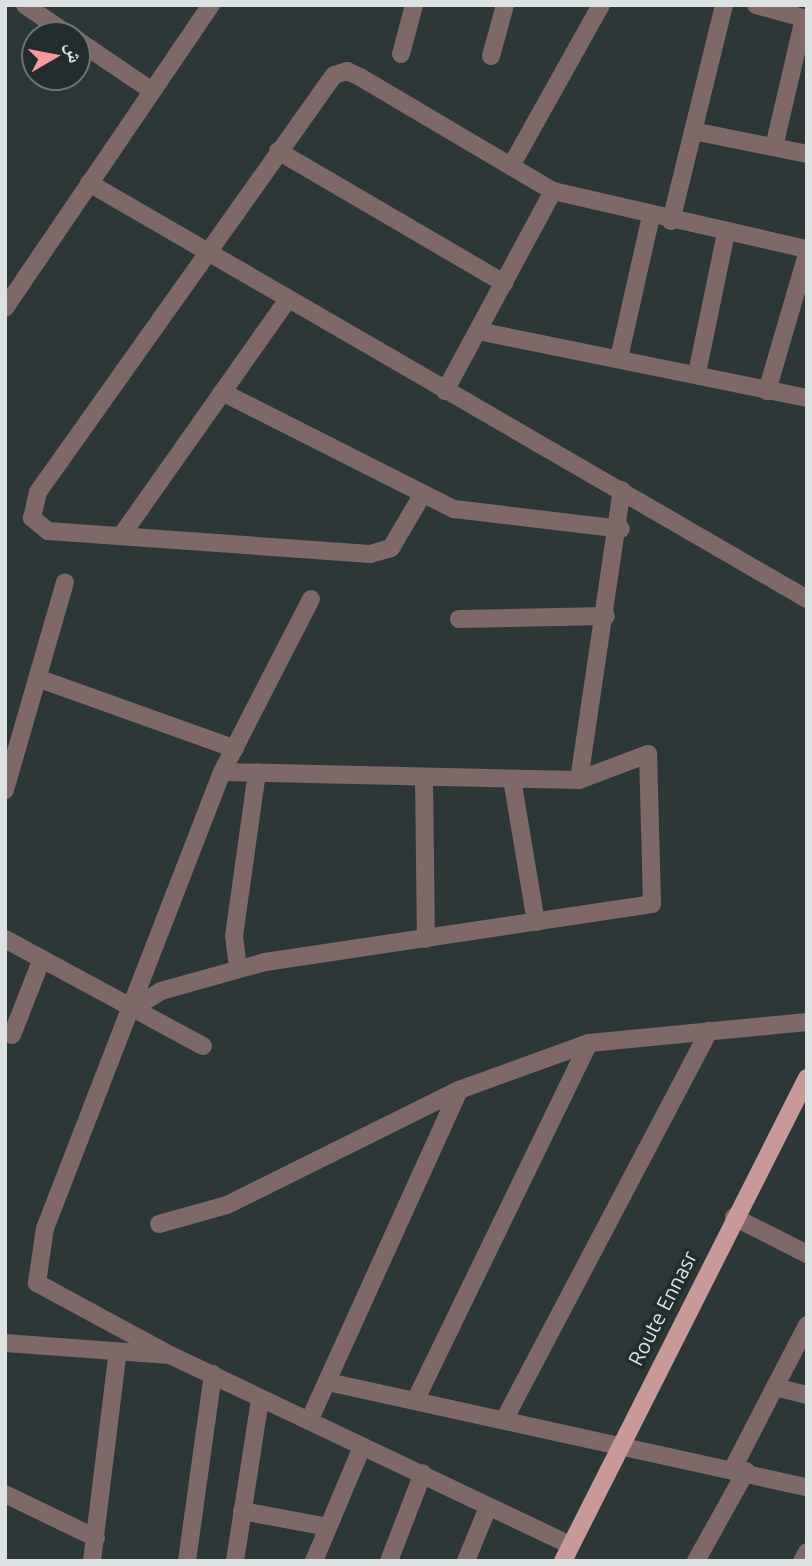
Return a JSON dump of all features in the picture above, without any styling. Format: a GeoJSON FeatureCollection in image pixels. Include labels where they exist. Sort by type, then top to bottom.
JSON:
{"type":"FeatureCollection","features":[{"type":"Feature","properties":{"kind":"main road","name":"Route Ennasr"},"geometry":{"type":"LineString","coordinates":[[566,1553],[619,1442],[807,1078]]}},
{"type":"Feature","properties":{"kind":"street"},"geometry":{"type":"LineString","coordinates":[[25,5],[48,21]]}},
{"type":"Feature","properties":{"kind":"street"},"geometry":{"type":"LineString","coordinates":[[5,308],[211,5]]}},
{"type":"Feature","properties":{"kind":"street"},"geometry":{"type":"LineString","coordinates":[[401,54],[414,5]]}},
{"type":"Feature","properties":{"kind":"street"},"geometry":{"type":"LineString","coordinates":[[491,56],[505,5]]}},
{"type":"Feature","properties":{"kind":"street"},"geometry":{"type":"LineString","coordinates":[[511,166],[601,5]]}},
{"type":"Feature","properties":{"kind":"street"},"geometry":{"type":"LineString","coordinates":[[671,220],[724,5]]}},
{"type":"Feature","properties":{"kind":"street"},"geometry":{"type":"LineString","coordinates":[[756,5],[806,18],[774,147]]}},
{"type":"Feature","properties":{"kind":"street"},"geometry":{"type":"LineString","coordinates":[[91,50],[152,91]]}},
{"type":"Feature","properties":{"kind":"street"},"geometry":{"type":"LineString","coordinates":[[421,497],[396,542],[381,553],[41,529],[31,502],[328,79],[347,71],[553,191],[807,251],[767,391]]}},
{"type":"Feature","properties":{"kind":"street"},"geometry":{"type":"LineString","coordinates":[[693,131],[807,154]]}},
{"type":"Feature","properties":{"kind":"street"},"geometry":{"type":"LineString","coordinates":[[278,151],[504,283]]}},
{"type":"Feature","properties":{"kind":"street"},"geometry":{"type":"LineString","coordinates":[[89,183],[287,301],[622,490],[807,599]]}},
{"type":"Feature","properties":{"kind":"street"},"geometry":{"type":"LineString","coordinates":[[445,391],[553,191]]}},
{"type":"Feature","properties":{"kind":"street"},"geometry":{"type":"LineString","coordinates":[[619,358],[651,216]]}},
{"type":"Feature","properties":{"kind":"street"},"geometry":{"type":"LineString","coordinates":[[697,373],[726,233]]}},
{"type":"Feature","properties":{"kind":"street"},"geometry":{"type":"LineString","coordinates":[[121,536],[287,301]]}},
{"type":"Feature","properties":{"kind":"street"},"geometry":{"type":"LineString","coordinates":[[478,331],[697,373],[807,398]]}},
{"type":"Feature","properties":{"kind":"street"},"geometry":{"type":"LineString","coordinates":[[222,393],[421,497],[454,509],[621,529]]}},
{"type":"Feature","properties":{"kind":"street"},"geometry":{"type":"LineString","coordinates":[[579,780],[621,529],[622,490]]}},
{"type":"Feature","properties":{"kind":"street"},"geometry":{"type":"LineString","coordinates":[[5,790],[11,749],[40,679],[65,582]]}},
{"type":"Feature","properties":{"kind":"street"},"geometry":{"type":"LineString","coordinates":[[311,599],[222,772],[133,1008],[45,1228],[35,1271],[42,1291],[260,1399],[424,1473],[566,1553]]}},
{"type":"Feature","properties":{"kind":"street"},"geometry":{"type":"LineString","coordinates":[[459,619],[606,616]]}},
{"type":"Feature","properties":{"kind":"street"},"geometry":{"type":"LineString","coordinates":[[40,679],[234,749]]}},
{"type":"Feature","properties":{"kind":"street"},"geometry":{"type":"LineString","coordinates":[[133,1008],[161,991],[238,968],[652,904],[650,757],[638,754],[579,780],[222,772]]}},
{"type":"Feature","properties":{"kind":"street"},"geometry":{"type":"LineString","coordinates":[[238,968],[234,936],[257,774]]}},
{"type":"Feature","properties":{"kind":"street"},"geometry":{"type":"LineString","coordinates":[[425,778],[426,939]]}},
{"type":"Feature","properties":{"kind":"street"},"geometry":{"type":"LineString","coordinates":[[512,779],[536,922]]}},
{"type":"Feature","properties":{"kind":"street"},"geometry":{"type":"LineString","coordinates":[[5,939],[41,961],[204,1046]]}},
{"type":"Feature","properties":{"kind":"street"},"geometry":{"type":"LineString","coordinates":[[12,1035],[41,961]]}},
{"type":"Feature","properties":{"kind":"street"},"geometry":{"type":"LineString","coordinates":[[159,1224],[226,1205],[459,1090],[589,1043],[807,1022]]}},
{"type":"Feature","properties":{"kind":"street"},"geometry":{"type":"LineString","coordinates":[[504,1420],[709,1031]]}},
{"type":"Feature","properties":{"kind":"street"},"geometry":{"type":"LineString","coordinates":[[415,1401],[589,1043]]}},
{"type":"Feature","properties":{"kind":"street"},"geometry":{"type":"LineString","coordinates":[[309,1421],[459,1090]]}},
{"type":"Feature","properties":{"kind":"street"},"geometry":{"type":"LineString","coordinates":[[734,1217],[807,1254]]}},
{"type":"Feature","properties":{"kind":"street"},"geometry":{"type":"LineString","coordinates":[[696,1561],[775,1387],[807,1325]]}},
{"type":"Feature","properties":{"kind":"street"},"geometry":{"type":"LineString","coordinates":[[5,1343],[117,1356],[170,1355]]}},
{"type":"Feature","properties":{"kind":"street"},"geometry":{"type":"LineString","coordinates":[[92,1561],[117,1356]]}},
{"type":"Feature","properties":{"kind":"street"},"geometry":{"type":"LineString","coordinates":[[187,1561],[213,1374]]}},
{"type":"Feature","properties":{"kind":"street"},"geometry":{"type":"LineString","coordinates":[[328,1382],[619,1442],[807,1487]]}},
{"type":"Feature","properties":{"kind":"street"},"geometry":{"type":"LineString","coordinates":[[775,1387],[807,1395]]}},
{"type":"Feature","properties":{"kind":"street"},"geometry":{"type":"LineString","coordinates":[[235,1561],[260,1399]]}},
{"type":"Feature","properties":{"kind":"street"},"geometry":{"type":"LineString","coordinates":[[314,1561],[362,1447]]}},
{"type":"Feature","properties":{"kind":"street"},"geometry":{"type":"LineString","coordinates":[[389,1561],[424,1473]]}},
{"type":"Feature","properties":{"kind":"street"},"geometry":{"type":"LineString","coordinates":[[5,1494],[96,1538]]}},
{"type":"Feature","properties":{"kind":"street"},"geometry":{"type":"LineString","coordinates":[[466,1561],[488,1507]]}},
{"type":"Feature","properties":{"kind":"street"},"geometry":{"type":"LineString","coordinates":[[242,1511],[328,1527]]}},
{"type":"Feature","properties":{"kind":"street"},"geometry":{"type":"LineString","coordinates":[[802,1561],[807,1552]]}}]}
